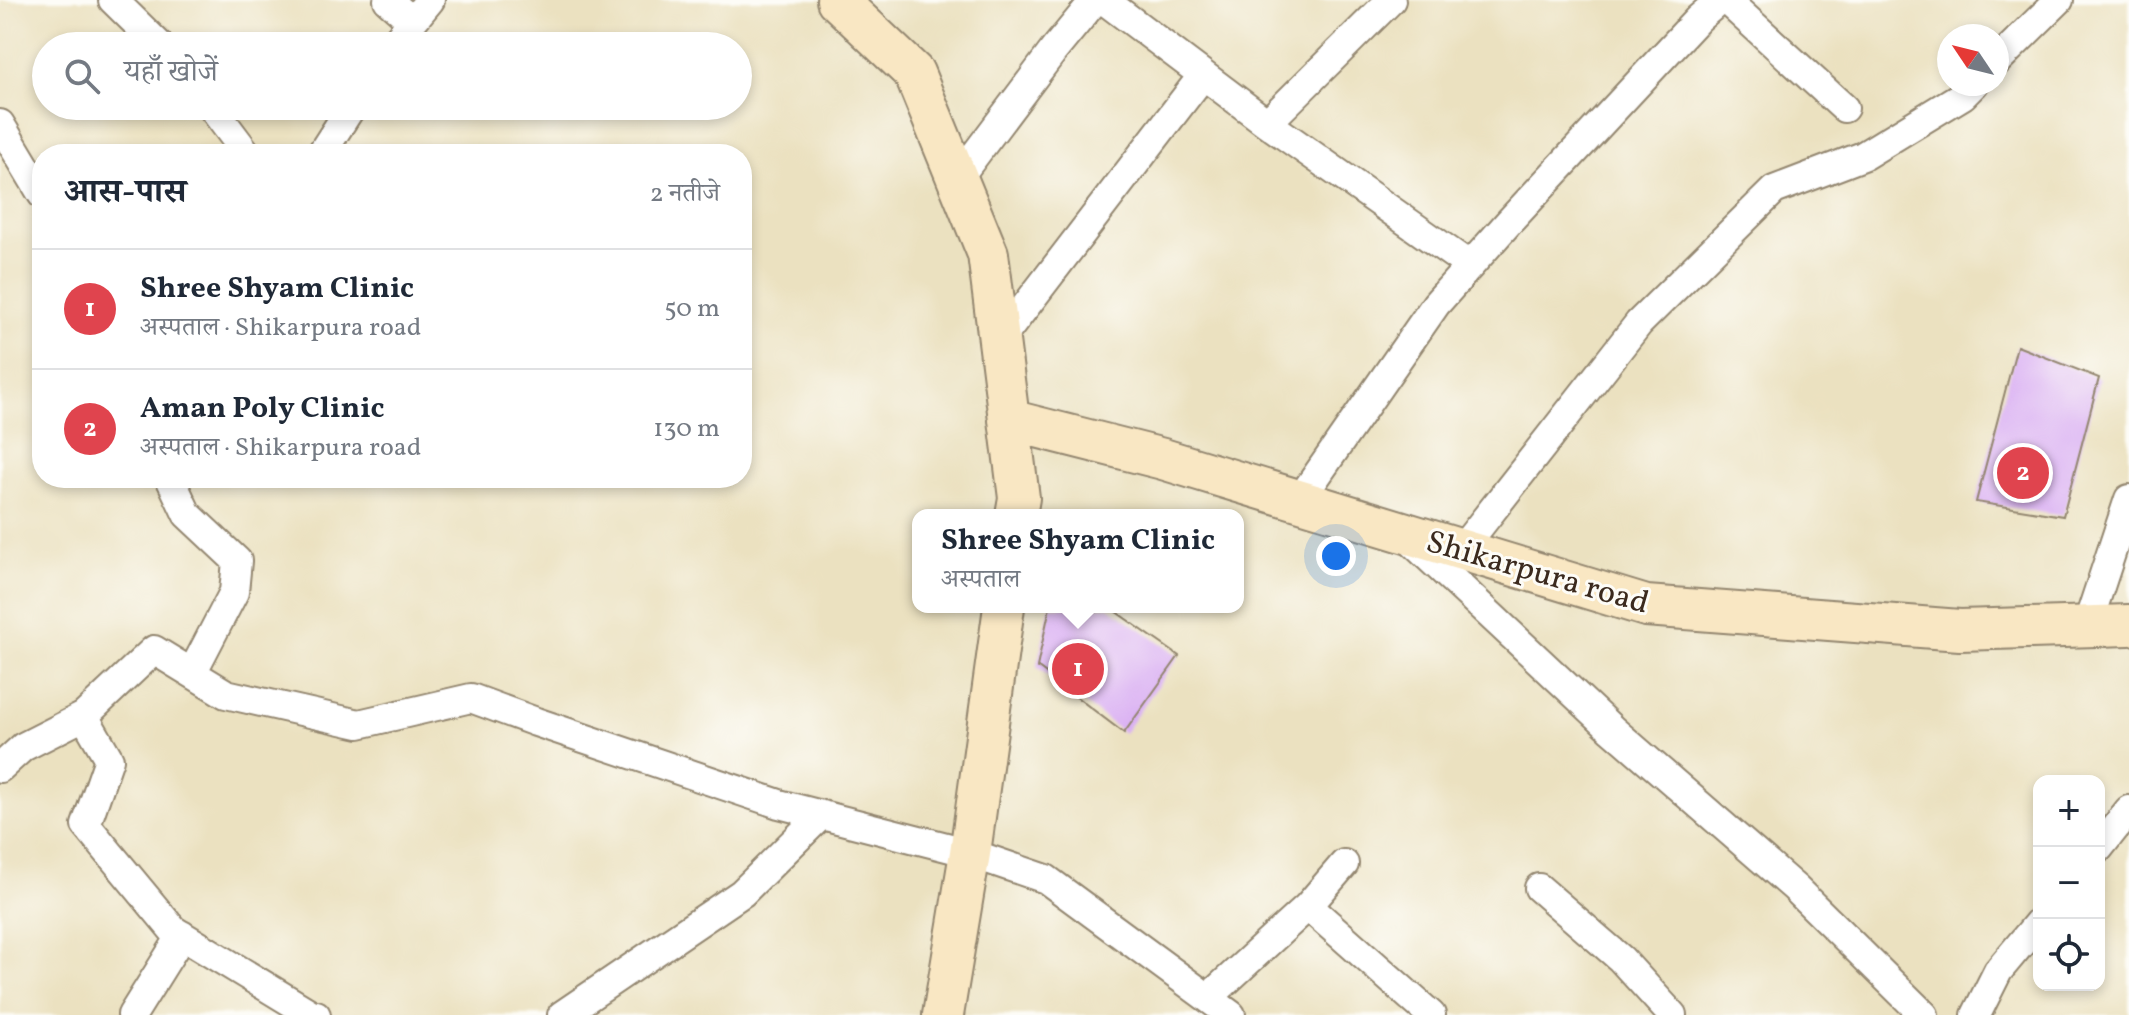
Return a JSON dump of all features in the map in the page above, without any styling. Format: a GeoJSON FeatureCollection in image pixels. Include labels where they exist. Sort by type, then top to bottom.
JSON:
{"type":"FeatureCollection","features":[{"type":"Feature","properties":{"kind":"street"},"geometry":{"type":"LineString","coordinates":[[113,0],[146,32]]}},
{"type":"Feature","properties":{"kind":"street"},"geometry":{"type":"LineString","coordinates":[[388,0],[421,11],[404,32]]}},
{"type":"Feature","properties":{"kind":"street"},"geometry":{"type":"LineString","coordinates":[[837,0],[914,73],[988,254],[1019,498],[1017,509]]}},
{"type":"Feature","properties":{"kind":"street"},"geometry":{"type":"LineString","coordinates":[[957,179],[1095,0]]}},
{"type":"Feature","properties":{"kind":"street"},"geometry":{"type":"LineString","coordinates":[[1104,0],[1267,123],[1470,266]]}},
{"type":"Feature","properties":{"kind":"street"},"geometry":{"type":"LineString","coordinates":[[1267,123],[1391,0]]}},
{"type":"Feature","properties":{"kind":"street"},"geometry":{"type":"LineString","coordinates":[[1299,501],[1436,304],[1720,0]]}},
{"type":"Feature","properties":{"kind":"street"},"geometry":{"type":"LineString","coordinates":[[1726,0],[1844,108]]}},
{"type":"Feature","properties":{"kind":"street"},"geometry":{"type":"LineString","coordinates":[[2009,49],[2059,0]]}},
{"type":"Feature","properties":{"kind":"street"},"geometry":{"type":"LineString","coordinates":[[999,341],[1203,75]]}},
{"type":"Feature","properties":{"kind":"street"},"geometry":{"type":"LineString","coordinates":[[1461,550],[1639,323],[1774,190],[1863,156],[1961,96]]}},
{"type":"Feature","properties":{"kind":"street"},"geometry":{"type":"LineString","coordinates":[[222,120],[240,144]]}},
{"type":"Feature","properties":{"kind":"street"},"geometry":{"type":"LineString","coordinates":[[327,144],[343,120]]}},
{"type":"Feature","properties":{"kind":"street"},"geometry":{"type":"LineString","coordinates":[[0,124],[32,177]]}},
{"type":"Feature","properties":{"kind":"street","name":"Shikarpura road"},"geometry":{"type":"LineString","coordinates":[[1009,420],[1163,459],[1646,606],[1960,630],[2129,625]]}},
{"type":"Feature","properties":{"kind":"street"},"geometry":{"type":"LineString","coordinates":[[175,488],[187,514],[237,561],[234,592],[192,673]]}},
{"type":"Feature","properties":{"kind":"street"},"geometry":{"type":"LineString","coordinates":[[2087,626],[2129,499]]}},
{"type":"Feature","properties":{"kind":"street"},"geometry":{"type":"LineString","coordinates":[[1401,531],[1612,729],[1795,888],[1924,1015]]}},
{"type":"Feature","properties":{"kind":"street"},"geometry":{"type":"LineString","coordinates":[[943,1015],[970,853],[1003,613]]}},
{"type":"Feature","properties":{"kind":"street"},"geometry":{"type":"LineString","coordinates":[[0,768],[23,747],[84,716],[154,650],[226,694],[359,724],[471,698],[765,799],[970,853],[1046,879],[1231,1015]]}},
{"type":"Feature","properties":{"kind":"street"},"geometry":{"type":"LineString","coordinates":[[84,716],[109,759],[86,825],[173,930],[316,1015]]}},
{"type":"Feature","properties":{"kind":"street"},"geometry":{"type":"LineString","coordinates":[[2100,847],[2129,810]]}},
{"type":"Feature","properties":{"kind":"street"},"geometry":{"type":"LineString","coordinates":[[562,1015],[742,893],[821,815]]}},
{"type":"Feature","properties":{"kind":"street"},"geometry":{"type":"LineString","coordinates":[[1208,998],[1308,906],[1344,864]]}},
{"type":"Feature","properties":{"kind":"street"},"geometry":{"type":"LineString","coordinates":[[1539,888],[1621,959],[1672,1015]]}},
{"type":"Feature","properties":{"kind":"street"},"geometry":{"type":"LineString","coordinates":[[1308,906],[1431,1015]]}},
{"type":"Feature","properties":{"kind":"street"},"geometry":{"type":"LineString","coordinates":[[1976,1015],[1998,971],[2033,929]]}},
{"type":"Feature","properties":{"kind":"street"},"geometry":{"type":"LineString","coordinates":[[132,1015],[182,935]]}},
{"type":"Feature","properties":{"kind":"building"},"geometry":{"type":"Polygon","coordinates":[[[2017,346],[2099,378],[2063,516],[1976,502],[2017,346]]]}},
{"type":"Feature","properties":{"kind":"building"},"geometry":{"type":"Polygon","coordinates":[[[1049,613],[1118,613],[1179,656],[1124,733],[1037,667],[1049,613]]]}},
{"type":"Feature","properties":{"kind":"place","name":"Aman Poly Clinic"},"geometry":{"type":"Point","coordinates":[2023,473]}},
{"type":"Feature","properties":{"kind":"place","name":"Shree Shyam Clinic"},"geometry":{"type":"Point","coordinates":[1078,669]}}]}
